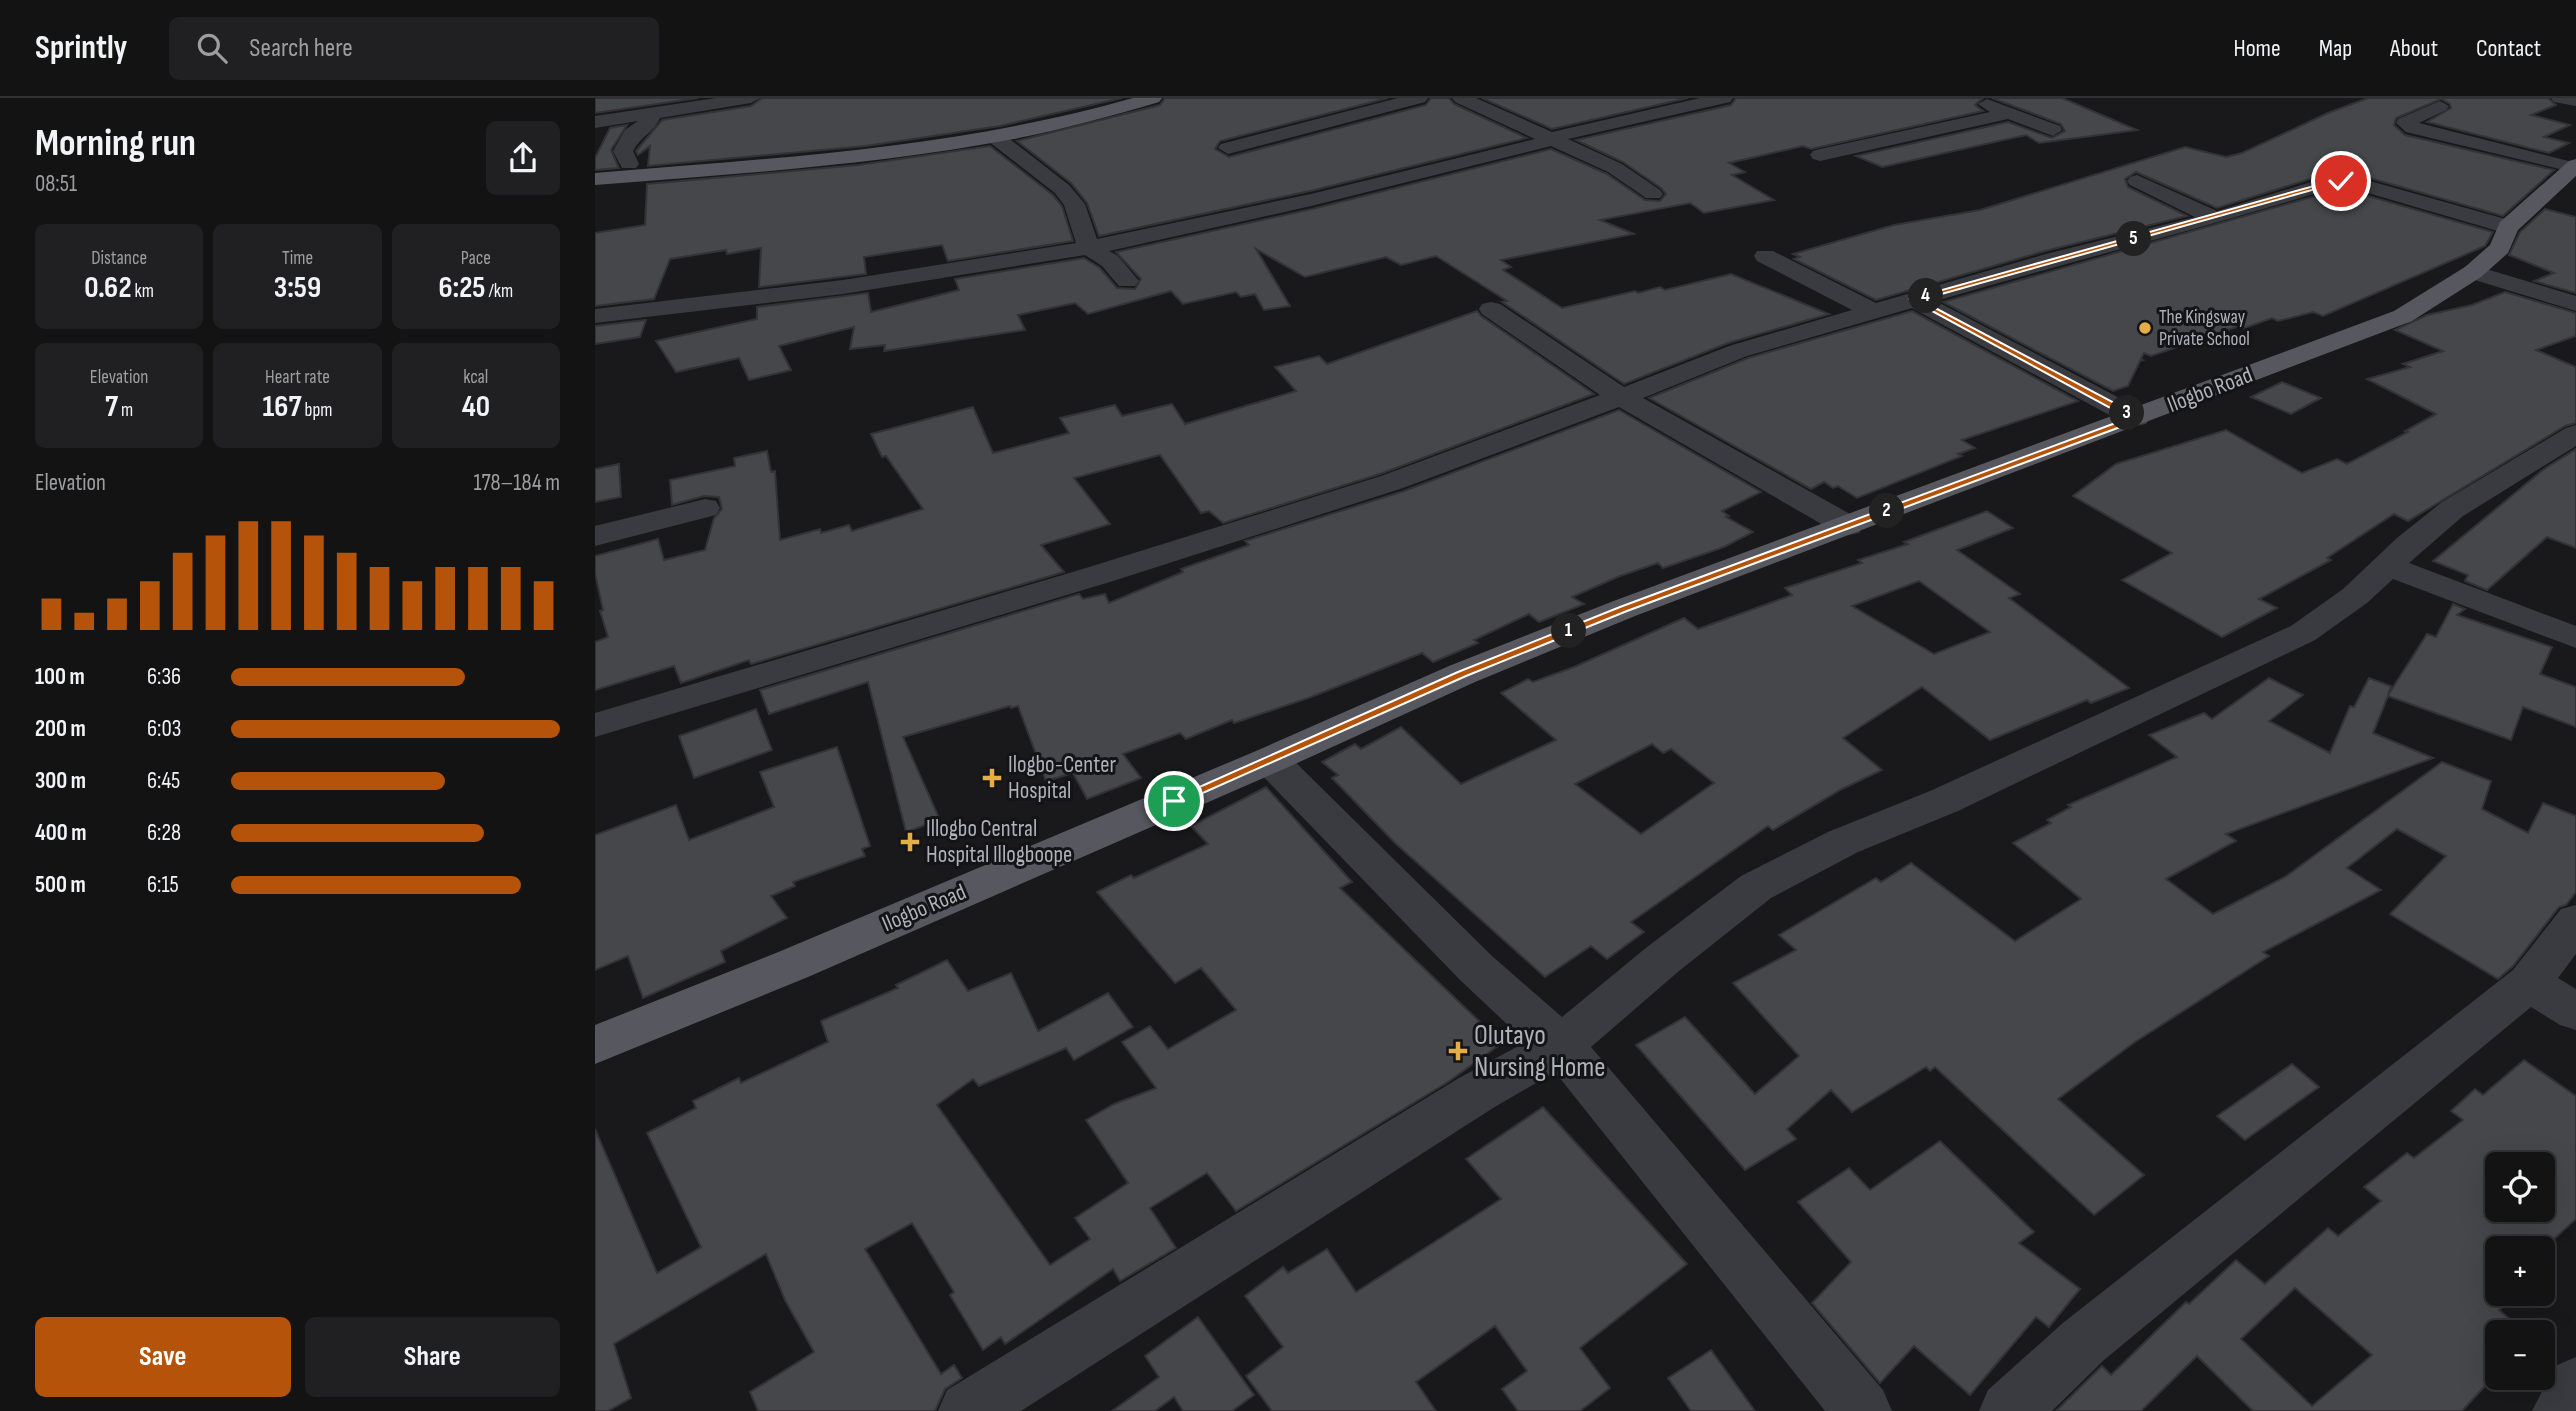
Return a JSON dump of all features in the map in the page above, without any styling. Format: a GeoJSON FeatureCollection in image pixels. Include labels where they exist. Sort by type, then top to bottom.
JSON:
{"type":"FeatureCollection","features":[{"type":"Feature","properties":{"kind":"main road"},"geometry":{"type":"LineString","coordinates":[[595,179],[810,162],[995,137],[1059,125],[1153,98]]}},
{"type":"Feature","properties":{"kind":"main road","name":"Ilogbo Road"},"geometry":{"type":"LineString","coordinates":[[595,1045],[792,965],[1270,760],[1462,674],[1599,619],[2403,316],[2473,272],[2500,248],[2508,227],[2574,166]]}},
{"type":"Feature","properties":{"kind":"street"},"geometry":{"type":"LineString","coordinates":[[595,122],[751,98]]}},
{"type":"Feature","properties":{"kind":"street"},"geometry":{"type":"LineString","coordinates":[[1228,148],[1419,98]]}},
{"type":"Feature","properties":{"kind":"street"},"geometry":{"type":"LineString","coordinates":[[1461,98],[1615,169],[1653,194]]}},
{"type":"Feature","properties":{"kind":"street"},"geometry":{"type":"LineString","coordinates":[[595,316],[819,290],[1089,248],[1322,198],[1533,146],[1604,124],[1724,98]]}},
{"type":"Feature","properties":{"kind":"street"},"geometry":{"type":"LineString","coordinates":[[1971,98],[2053,130]]}},
{"type":"Feature","properties":{"kind":"street"},"geometry":{"type":"LineString","coordinates":[[2560,98],[2576,101]]}},
{"type":"Feature","properties":{"kind":"street"},"geometry":{"type":"LineString","coordinates":[[2440,106],[2405,123],[2428,132],[2574,166]]}},
{"type":"Feature","properties":{"kind":"street"},"geometry":{"type":"LineString","coordinates":[[1820,155],[2009,113]]}},
{"type":"Feature","properties":{"kind":"street"},"geometry":{"type":"LineString","coordinates":[[629,164],[623,151],[632,134],[649,122],[651,115]]}},
{"type":"Feature","properties":{"kind":"street"},"geometry":{"type":"LineString","coordinates":[[995,137],[1062,189],[1074,204],[1089,248],[1110,261],[1127,281]]}},
{"type":"Feature","properties":{"kind":"street"},"geometry":{"type":"LineString","coordinates":[[2137,181],[2215,218]]}},
{"type":"Feature","properties":{"kind":"street"},"geometry":{"type":"LineString","coordinates":[[595,725],[1098,575],[1392,482],[1738,351],[1914,299],[2215,218],[2341,181],[2508,227]]}},
{"type":"Feature","properties":{"kind":"street"},"geometry":{"type":"LineString","coordinates":[[1765,256],[1872,311]]}},
{"type":"Feature","properties":{"kind":"street"},"geometry":{"type":"LineString","coordinates":[[2473,272],[2576,304]]}},
{"type":"Feature","properties":{"kind":"street"},"geometry":{"type":"LineString","coordinates":[[1914,299],[2136,418]]}},
{"type":"Feature","properties":{"kind":"street"},"geometry":{"type":"LineString","coordinates":[[1491,309],[1619,396],[1848,526]]}},
{"type":"Feature","properties":{"kind":"street"},"geometry":{"type":"LineString","coordinates":[[968,1411],[1476,1093],[1561,1045],[1663,959],[1756,887],[1843,842],[1957,796],[2303,633],[2354,596],[2388,566],[2409,541],[2440,518],[2576,434]]}},
{"type":"Feature","properties":{"kind":"street"},"geometry":{"type":"LineString","coordinates":[[595,536],[705,508]]}},
{"type":"Feature","properties":{"kind":"street"},"geometry":{"type":"LineString","coordinates":[[2388,566],[2576,638]]}},
{"type":"Feature","properties":{"kind":"street"},"geometry":{"type":"LineString","coordinates":[[1270,760],[1476,968],[1561,1045],[1862,1411]]}},
{"type":"Feature","properties":{"kind":"street"},"geometry":{"type":"LineString","coordinates":[[2009,1411],[2084,1341],[2529,983],[2576,921]]}},
{"type":"Feature","properties":{"kind":"street"},"geometry":{"type":"LineString","coordinates":[[2529,983],[2576,1012]]}},
{"type":"Feature","properties":{"kind":"street"},"geometry":{"type":"LineString","coordinates":[[2562,1411],[2576,1386]]}},
{"type":"Feature","properties":{"kind":"building"},"geometry":{"type":"Polygon","coordinates":[[[595,98],[698,98],[595,113],[595,98]]]}},
{"type":"Feature","properties":{"kind":"building"},"geometry":{"type":"Polygon","coordinates":[[[762,98],[1122,98],[1000,126],[866,146],[648,166],[650,146],[638,155],[636,151],[662,120],[751,106],[762,98]]]}},
{"type":"Feature","properties":{"kind":"building"},"geometry":{"type":"Polygon","coordinates":[[[1165,98],[1388,98],[1220,141],[1215,149],[1229,157],[1426,105],[1431,98],[1449,98],[1454,104],[1527,138],[1310,191],[1099,236],[1087,203],[1071,183],[1017,141],[1160,105],[1165,98]]]}},
{"type":"Feature","properties":{"kind":"building"},"geometry":{"type":"Polygon","coordinates":[[[1482,98],[1688,98],[1552,129],[1482,98]]]}},
{"type":"Feature","properties":{"kind":"building"},"geometry":{"type":"Polygon","coordinates":[[[1736,98],[1983,98],[1975,105],[1983,111],[1811,149],[1803,146],[1729,163],[1745,172],[1732,175],[1774,200],[1704,213],[1690,203],[1600,220],[1634,234],[1501,260],[1511,267],[1503,270],[1562,308],[1635,291],[1638,293],[1660,287],[1665,290],[1731,274],[1829,314],[1728,343],[1624,384],[1502,302],[1507,301],[1436,256],[1401,265],[1386,257],[1305,277],[1256,249],[1290,306],[1264,310],[1255,294],[1241,297],[1236,292],[1183,304],[1171,291],[1088,314],[1075,303],[1018,315],[1025,330],[884,351],[885,345],[850,349],[854,327],[779,346],[791,370],[749,380],[739,358],[676,372],[656,341],[757,319],[757,307],[868,293],[871,312],[959,290],[955,279],[1084,258],[1100,268],[1117,288],[1135,289],[1141,279],[1116,252],[1312,209],[1551,149],[1607,174],[1645,200],[1660,201],[1666,194],[1661,188],[1623,162],[1576,140],[1731,105],[1736,98]]]}},
{"type":"Feature","properties":{"kind":"building"},"geometry":{"type":"Polygon","coordinates":[[[1992,98],[2062,98],[2137,130],[2039,143],[2026,135],[1882,167],[1856,156],[2008,122],[2052,138],[2065,131],[2061,124],[1992,98]]]}},
{"type":"Feature","properties":{"kind":"building"},"geometry":{"type":"Polygon","coordinates":[[[2368,98],[2548,98],[2556,105],[2531,115],[2570,125],[2544,137],[2569,143],[2549,153],[2427,122],[2451,108],[2450,104],[2441,99],[2396,118],[2394,125],[2405,135],[2554,170],[2503,216],[2352,173],[2323,175],[2217,208],[2136,172],[2125,179],[2128,187],[2187,216],[2045,251],[1876,300],[1794,259],[1800,257],[1793,254],[1894,225],[1980,210],[2185,147],[2226,157],[2242,153],[2328,113],[2368,98]]]}},
{"type":"Feature","properties":{"kind":"building"},"geometry":{"type":"Polygon","coordinates":[[[627,125],[611,150],[619,168],[595,170],[595,158],[610,128],[627,125]]]}},
{"type":"Feature","properties":{"kind":"building"},"geometry":{"type":"Polygon","coordinates":[[[990,146],[1053,195],[1062,206],[1073,241],[948,261],[942,245],[864,257],[866,274],[759,287],[761,248],[727,254],[726,250],[670,259],[654,299],[595,306],[595,233],[645,225],[647,184],[858,165],[990,146]]]}},
{"type":"Feature","properties":{"kind":"building"},"geometry":{"type":"Polygon","coordinates":[[[2333,191],[2351,191],[2493,232],[2485,246],[2323,316],[2313,312],[2278,321],[2272,318],[2242,329],[2236,327],[2151,356],[2144,353],[2141,359],[2143,360],[2128,386],[2113,391],[1943,302],[2333,191]]]}},
{"type":"Feature","properties":{"kind":"building"},"geometry":{"type":"Polygon","coordinates":[[[2545,209],[2576,217],[2576,293],[2534,281],[2554,273],[2509,255],[2520,232],[2545,209]]]}},
{"type":"Feature","properties":{"kind":"building"},"geometry":{"type":"Polygon","coordinates":[[[2505,292],[2576,313],[2576,336],[2536,350],[2576,367],[2576,423],[2565,426],[2408,521],[2394,514],[2327,558],[2331,560],[2259,599],[2277,608],[2222,637],[2122,580],[2172,553],[2073,496],[2116,464],[2226,430],[2302,473],[2337,459],[2347,464],[2436,414],[2367,379],[2410,367],[2403,364],[2443,351],[2395,330],[2427,315],[2472,305],[2505,292]]]}},
{"type":"Feature","properties":{"kind":"building"},"geometry":{"type":"Polygon","coordinates":[[[1477,311],[1594,394],[1380,474],[1223,523],[1209,511],[1201,513],[1160,455],[1074,478],[1110,524],[1041,545],[1064,572],[751,664],[749,660],[681,683],[674,666],[595,690],[595,642],[608,637],[600,611],[603,610],[595,573],[595,556],[658,539],[664,560],[705,550],[714,518],[722,509],[719,497],[704,496],[672,505],[670,480],[735,466],[734,458],[767,451],[771,472],[775,471],[780,540],[820,529],[821,533],[849,525],[852,531],[923,509],[886,456],[882,457],[871,434],[973,407],[993,453],[1069,433],[1060,418],[1115,405],[1122,416],[1172,404],[1185,424],[1296,391],[1275,367],[1319,356],[1327,364],[1477,311]]]}},
{"type":"Feature","properties":{"kind":"building"},"geometry":{"type":"Polygon","coordinates":[[[1912,311],[2078,401],[1962,440],[1975,448],[1958,454],[1962,456],[1857,498],[1838,486],[1833,488],[1824,482],[1811,489],[1649,398],[1748,358],[1912,311]]]}},
{"type":"Feature","properties":{"kind":"building"},"geometry":{"type":"Polygon","coordinates":[[[646,320],[640,337],[595,344],[595,326],[646,320]]]}},
{"type":"Feature","properties":{"kind":"building"},"geometry":{"type":"Polygon","coordinates":[[[2282,382],[2321,398],[2291,414],[2251,397],[2282,382]]]}},
{"type":"Feature","properties":{"kind":"building"},"geometry":{"type":"Polygon","coordinates":[[[1619,410],[1761,492],[1722,511],[1729,516],[1726,517],[1753,532],[1724,547],[1663,568],[1658,563],[1620,576],[1572,597],[1584,604],[1539,622],[1529,614],[1474,640],[1478,643],[1433,662],[1422,653],[1311,697],[1234,723],[1232,720],[1186,739],[1180,733],[1123,754],[1141,778],[1087,799],[1073,773],[1046,781],[1018,706],[1010,706],[903,737],[940,820],[906,832],[868,682],[769,714],[760,690],[1079,594],[1083,599],[1105,594],[1109,603],[1183,572],[1181,569],[1249,545],[1245,541],[1404,491],[1619,410]]]}},
{"type":"Feature","properties":{"kind":"building"},"geometry":{"type":"Polygon","coordinates":[[[2576,449],[2576,548],[2547,537],[2487,590],[2465,581],[2468,575],[2433,561],[2544,469],[2576,449]]]}},
{"type":"Feature","properties":{"kind":"building"},"geometry":{"type":"Polygon","coordinates":[[[619,464],[621,497],[595,502],[595,469],[619,464]]]}},
{"type":"Feature","properties":{"kind":"building"},"geometry":{"type":"Polygon","coordinates":[[[1987,511],[2013,528],[1957,550],[2020,594],[2009,598],[2129,688],[2091,703],[2087,700],[1990,740],[1922,687],[1843,738],[1882,770],[1842,789],[1773,830],[1768,826],[1631,922],[1644,932],[1607,959],[1591,946],[1545,977],[1395,843],[1332,778],[1338,775],[1322,762],[1355,744],[1361,749],[1401,727],[1461,784],[1556,740],[1501,693],[1528,679],[1533,682],[1574,667],[1684,618],[1698,629],[1792,595],[1785,588],[1862,563],[1858,560],[1908,544],[1904,542],[1987,511]],[[1919,581],[1852,606],[1934,654],[1990,632],[1919,581]],[[1652,744],[1575,784],[1641,834],[1714,783],[1671,749],[1663,753],[1652,744]]]}},
{"type":"Feature","properties":{"kind":"building"},"geometry":{"type":"Polygon","coordinates":[[[2453,604],[2465,609],[2457,615],[2552,647],[2540,674],[2576,687],[2576,727],[2523,707],[2511,740],[2388,696],[2373,733],[2433,758],[2226,834],[2236,841],[2166,879],[2213,914],[2285,877],[2442,762],[2491,781],[2482,809],[2528,833],[2543,803],[2576,816],[2576,892],[2566,905],[2559,907],[2513,966],[2498,979],[2390,914],[2446,856],[2397,829],[2347,868],[2381,890],[2263,952],[2269,956],[2135,1042],[2058,1099],[2144,1175],[2094,1215],[1935,1067],[1930,1071],[1926,1067],[1852,1112],[1831,1090],[1787,1129],[1796,1139],[1745,1170],[1636,1045],[1685,1017],[1755,1094],[1799,1056],[1733,983],[1796,950],[1779,935],[1876,878],[1881,882],[1911,863],[2015,941],[2081,899],[2013,843],[2051,823],[2047,820],[2071,807],[2068,805],[2177,757],[2149,735],[2204,713],[2212,719],[2269,678],[2303,695],[2269,721],[2330,753],[2350,706],[2354,707],[2369,678],[2391,686],[2388,695],[2427,634],[2436,637],[2453,604]]]}},
{"type":"Feature","properties":{"kind":"building"},"geometry":{"type":"Polygon","coordinates":[[[756,709],[772,750],[694,778],[679,736],[756,709]]]}},
{"type":"Feature","properties":{"kind":"building"},"geometry":{"type":"Polygon","coordinates":[[[837,747],[870,846],[862,849],[865,856],[793,882],[795,886],[771,896],[787,918],[721,951],[725,962],[643,998],[628,956],[595,970],[595,835],[676,805],[689,840],[774,807],[760,772],[837,747]]]}},
{"type":"Feature","properties":{"kind":"building"},"geometry":{"type":"Polygon","coordinates":[[[1266,787],[1352,882],[1340,888],[1502,1043],[1448,1082],[1236,1211],[1207,1173],[1150,1208],[1176,1248],[1120,1281],[1113,1269],[1005,1344],[1001,1337],[983,1350],[950,1295],[954,1292],[912,1223],[865,1249],[941,1374],[954,1365],[962,1378],[945,1389],[935,1411],[758,1411],[750,1392],[814,1352],[785,1300],[766,1254],[614,1344],[631,1398],[608,1411],[595,1411],[595,1129],[657,1273],[701,1247],[647,1133],[696,1108],[693,1101],[739,1078],[741,1083],[828,1042],[821,1021],[898,988],[896,985],[947,960],[968,991],[1011,973],[1038,1031],[1108,993],[1133,1027],[1074,1060],[1066,1048],[979,1086],[973,1079],[937,1105],[1050,1265],[1090,1239],[1075,1218],[1128,1183],[1086,1120],[1114,1104],[1156,1088],[1122,1042],[1150,1026],[1168,1049],[1236,1010],[1201,968],[1175,983],[1097,892],[1131,875],[1134,878],[1208,844],[1191,826],[1266,787]]]}},
{"type":"Feature","properties":{"kind":"building"},"geometry":{"type":"Polygon","coordinates":[[[2524,1060],[2576,1096],[2576,1219],[2555,1238],[2485,1236],[2485,1306],[2504,1306],[2499,1310],[2511,1320],[2485,1320],[2485,1386],[2462,1411],[2253,1411],[2197,1356],[2141,1411],[2056,1411],[2102,1366],[2111,1375],[2186,1302],[2189,1304],[2236,1260],[2265,1284],[2328,1228],[2338,1236],[2381,1201],[2364,1187],[2407,1153],[2414,1158],[2463,1120],[2451,1111],[2475,1089],[2483,1095],[2524,1060]],[[2295,1288],[2241,1339],[2312,1406],[2372,1355],[2295,1288]]]}},
{"type":"Feature","properties":{"kind":"building"},"geometry":{"type":"Polygon","coordinates":[[[2292,1064],[2319,1087],[2245,1140],[2217,1116],[2292,1064]]]}},
{"type":"Feature","properties":{"kind":"building"},"geometry":{"type":"Polygon","coordinates":[[[1543,1107],[1687,1264],[1580,1348],[1610,1388],[1580,1411],[1518,1411],[1502,1389],[1527,1371],[1495,1326],[1416,1382],[1436,1411],[1272,1411],[1246,1376],[1283,1347],[1245,1296],[1283,1267],[1288,1273],[1327,1249],[1356,1292],[1501,1199],[1466,1159],[1543,1107]]]}},
{"type":"Feature","properties":{"kind":"building"},"geometry":{"type":"Polygon","coordinates":[[[1940,1141],[2034,1232],[2019,1243],[2080,1289],[2049,1327],[2036,1317],[1970,1395],[1914,1346],[1880,1383],[1812,1303],[1851,1262],[1798,1202],[1849,1168],[1870,1190],[1940,1141]]]}},
{"type":"Feature","properties":{"kind":"building"},"geometry":{"type":"Polygon","coordinates":[[[1198,1317],[1254,1395],[1232,1411],[1183,1411],[1174,1397],[1155,1411],[1112,1411],[1159,1377],[1145,1356],[1198,1317]]]}},
{"type":"Feature","properties":{"kind":"building"},"geometry":{"type":"Polygon","coordinates":[[[1711,1350],[1755,1411],[1691,1411],[1668,1378],[1711,1350]]]}},
{"type":"Feature","properties":{"kind":"place","name":"The Kingsway Private School"},"geometry":{"type":"Point","coordinates":[2145,328]}},
{"type":"Feature","properties":{"kind":"place","name":"Ilogbo-Center Hospital"},"geometry":{"type":"Point","coordinates":[992,778]}},
{"type":"Feature","properties":{"kind":"place","name":"Illogbo Central Hospital Illogboope"},"geometry":{"type":"Point","coordinates":[910,842]}},
{"type":"Feature","properties":{"kind":"place","name":"Olutayo Nursing Home"},"geometry":{"type":"Point","coordinates":[1458,1051]}},
{"type":"Feature","properties":{"kind":"route"},"geometry":{"type":"LineString","coordinates":[[1174,801],[1462,674],[1623,609],[2136,418],[1914,299],[2054,259],[2215,218],[2341,181]]}}]}
